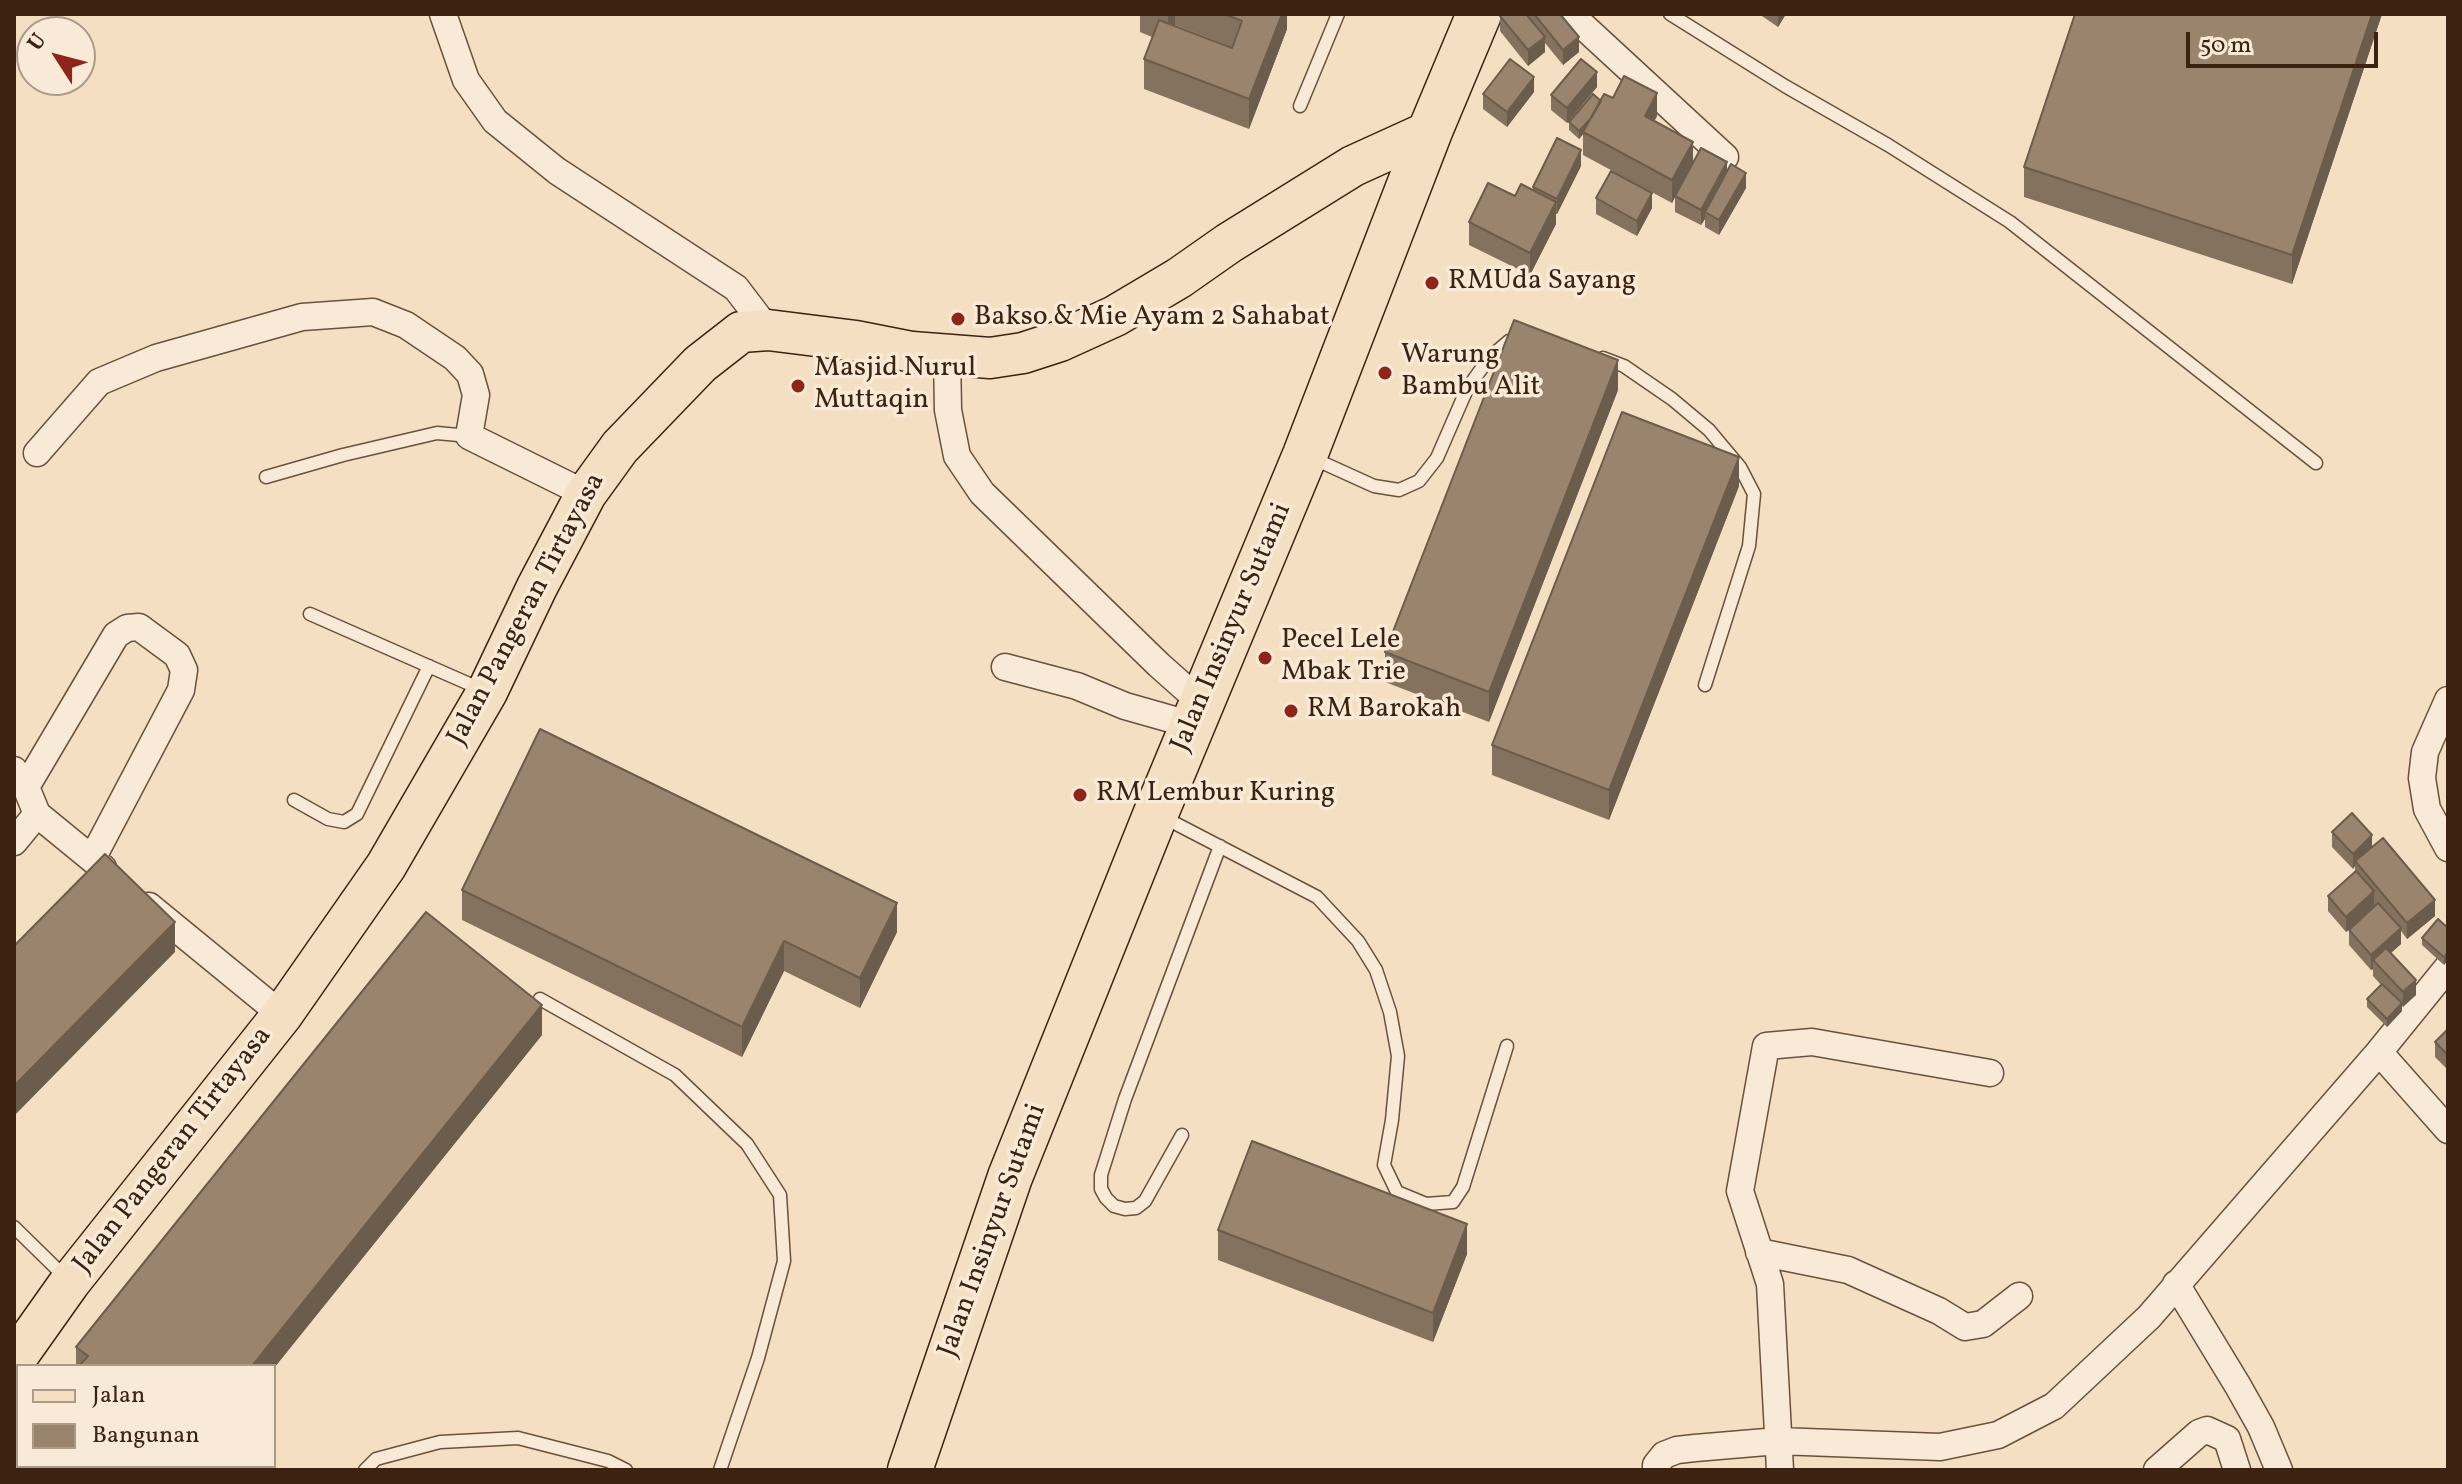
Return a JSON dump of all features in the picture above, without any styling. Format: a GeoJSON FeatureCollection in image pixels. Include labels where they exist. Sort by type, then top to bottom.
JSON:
{"type":"FeatureCollection","features":[{"type":"Feature","properties":{"kind":"highway","name":"Jalan Insinyur Sutami"},"geometry":{"type":"LineString","coordinates":[[910,1470],[1010,1177],[1156,813],[1305,455],[1430,131],[1479,14]]}},
{"type":"Feature","properties":{"kind":"main road","name":"Jalan Pangeran Tirtayasa"},"geometry":{"type":"LineString","coordinates":[[14,1361],[70,1282],[282,1015],[386,866],[487,692],[586,494],[620,447],[700,364],[741,332],[768,330],[856,341],[912,352],[990,358],[1023,353],[1060,341],[1115,316],[1353,166],[1430,131]]}},
{"type":"Feature","properties":{"kind":"street"},"geometry":{"type":"LineString","coordinates":[[443,14],[466,80],[495,121],[557,171],[736,288],[768,330]]}},
{"type":"Feature","properties":{"kind":"street"},"geometry":{"type":"LineString","coordinates":[[1570,14],[1725,157]]}},
{"type":"Feature","properties":{"kind":"street"},"geometry":{"type":"LineString","coordinates":[[37,453],[99,382],[156,358],[302,317],[373,312],[406,325],[455,358],[470,374],[476,395],[469,436],[586,494]]}},
{"type":"Feature","properties":{"kind":"street"},"geometry":{"type":"LineString","coordinates":[[947,355],[948,410],[957,456],[982,493],[1186,689],[1198,712]]}},
{"type":"Feature","properties":{"kind":"street"},"geometry":{"type":"LineString","coordinates":[[92,859],[181,690],[184,670],[177,655],[139,627],[127,628],[116,635],[20,778],[37,814],[282,1015]]}},
{"type":"Feature","properties":{"kind":"street"},"geometry":{"type":"LineString","coordinates":[[1005,667],[1077,686],[1125,706],[1198,712]]}},
{"type":"Feature","properties":{"kind":"street"},"geometry":{"type":"LineString","coordinates":[[2448,700],[2425,752],[2422,778],[2427,809],[2448,848]]}},
{"type":"Feature","properties":{"kind":"street"},"geometry":{"type":"LineString","coordinates":[[14,842],[37,814]]}},
{"type":"Feature","properties":{"kind":"street"},"geometry":{"type":"LineString","coordinates":[[1656,1470],[1664,1455],[1677,1450],[1778,1441],[1940,1447],[1998,1435],[2054,1406],[2149,1317],[2379,1052],[2448,967]]}},
{"type":"Feature","properties":{"kind":"street"},"geometry":{"type":"LineString","coordinates":[[1780,1470],[1770,1284],[1740,1191],[1766,1046],[1812,1042],[1990,1073]]}},
{"type":"Feature","properties":{"kind":"street"},"geometry":{"type":"LineString","coordinates":[[2379,1052],[2448,1130]]}},
{"type":"Feature","properties":{"kind":"street"},"geometry":{"type":"LineString","coordinates":[[1759,1252],[1848,1270],[1939,1311],[1965,1327],[1983,1324],[2019,1296]]}},
{"type":"Feature","properties":{"kind":"street"},"geometry":{"type":"LineString","coordinates":[[2176,1284],[2261,1427],[2279,1470]]}},
{"type":"Feature","properties":{"kind":"street"},"geometry":{"type":"LineString","coordinates":[[2157,1470],[2199,1433],[2207,1430],[2227,1439],[2237,1470]]}},
{"type":"Feature","properties":{"kind":"lane"},"geometry":{"type":"LineString","coordinates":[[1300,106],[1338,14]]}},
{"type":"Feature","properties":{"kind":"lane"},"geometry":{"type":"LineString","coordinates":[[1670,14],[2010,222],[2316,463]]}},
{"type":"Feature","properties":{"kind":"lane"},"geometry":{"type":"LineString","coordinates":[[1305,455],[1374,486],[1399,490],[1419,481],[1437,458],[1467,389],[1489,358],[1509,341],[1534,338]]}},
{"type":"Feature","properties":{"kind":"lane"},"geometry":{"type":"LineString","coordinates":[[1584,351],[1624,366],[1672,399],[1709,430],[1740,467],[1754,494],[1749,546],[1705,685]]}},
{"type":"Feature","properties":{"kind":"lane"},"geometry":{"type":"LineString","coordinates":[[266,477],[437,433],[469,436]]}},
{"type":"Feature","properties":{"kind":"lane"},"geometry":{"type":"LineString","coordinates":[[310,614],[487,692]]}},
{"type":"Feature","properties":{"kind":"lane"},"geometry":{"type":"LineString","coordinates":[[294,800],[328,819],[344,822],[357,814],[429,666]]}},
{"type":"Feature","properties":{"kind":"lane"},"geometry":{"type":"LineString","coordinates":[[1156,813],[1317,897],[1358,941],[1376,970],[1390,1012],[1398,1056],[1384,1165],[1397,1192],[1426,1204],[1453,1202],[1463,1187],[1507,1046]]}},
{"type":"Feature","properties":{"kind":"lane"},"geometry":{"type":"LineString","coordinates":[[1182,1135],[1145,1201],[1136,1208],[1125,1209],[1114,1206],[1106,1198],[1101,1189],[1101,1175],[1125,1099],[1220,846]]}},
{"type":"Feature","properties":{"kind":"lane"},"geometry":{"type":"LineString","coordinates":[[540,999],[675,1075],[747,1144],[780,1195],[784,1261],[758,1358],[720,1470]]}},
{"type":"Feature","properties":{"kind":"lane"},"geometry":{"type":"LineString","coordinates":[[14,1227],[70,1282]]}},
{"type":"Feature","properties":{"kind":"lane"},"geometry":{"type":"LineString","coordinates":[[365,1470],[376,1459],[440,1442],[518,1438],[608,1461],[626,1470]]}},
{"type":"Feature","properties":{"kind":"building"},"geometry":{"type":"Polygon","coordinates":[[[1224,14],[1282,14],[1249,99],[1144,59],[1159,20],[1232,48],[1242,21],[1224,14]]]}},
{"type":"Feature","properties":{"kind":"building"},"geometry":{"type":"Polygon","coordinates":[[[1526,14],[1545,37],[1528,50],[1500,16],[1526,14]]]}},
{"type":"Feature","properties":{"kind":"building"},"geometry":{"type":"Polygon","coordinates":[[[1534,14],[1560,14],[1579,37],[1563,50],[1534,14]]]}},
{"type":"Feature","properties":{"kind":"building"},"geometry":{"type":"Polygon","coordinates":[[[2075,14],[2372,14],[2292,255],[2024,167],[2075,14]]]}},
{"type":"Feature","properties":{"kind":"building"},"geometry":{"type":"Polygon","coordinates":[[[1510,59],[1534,77],[1507,112],[1483,94],[1510,59]]]}},
{"type":"Feature","properties":{"kind":"building"},"geometry":{"type":"Polygon","coordinates":[[[1581,59],[1597,72],[1567,108],[1551,95],[1581,59]]]}},
{"type":"Feature","properties":{"kind":"building"},"geometry":{"type":"Polygon","coordinates":[[[1624,76],[1657,93],[1645,116],[1693,142],[1672,180],[1583,132],[1604,94],[1613,98],[1624,76]]]}},
{"type":"Feature","properties":{"kind":"building"},"geometry":{"type":"Polygon","coordinates":[[[1593,94],[1601,101],[1579,131],[1569,122],[1593,94]]]}},
{"type":"Feature","properties":{"kind":"building"},"geometry":{"type":"Polygon","coordinates":[[[1557,138],[1581,150],[1557,199],[1533,187],[1557,138]]]}},
{"type":"Feature","properties":{"kind":"building"},"geometry":{"type":"Polygon","coordinates":[[[1701,148],[1727,162],[1701,210],[1675,196],[1701,148]]]}},
{"type":"Feature","properties":{"kind":"building"},"geometry":{"type":"Polygon","coordinates":[[[1731,164],[1746,173],[1719,220],[1705,212],[1731,164]]]}},
{"type":"Feature","properties":{"kind":"building"},"geometry":{"type":"Polygon","coordinates":[[[1611,171],[1652,193],[1637,221],[1596,198],[1611,171]]]}},
{"type":"Feature","properties":{"kind":"building"},"geometry":{"type":"Polygon","coordinates":[[[1488,183],[1515,196],[1521,184],[1556,202],[1530,253],[1469,222],[1488,183]]]}},
{"type":"Feature","properties":{"kind":"building"},"geometry":{"type":"Polygon","coordinates":[[[1514,320],[1618,360],[1489,692],[1385,652],[1514,320]]]}},
{"type":"Feature","properties":{"kind":"building"},"geometry":{"type":"Polygon","coordinates":[[[1622,412],[1739,457],[1609,790],[1492,745],[1622,412]]]}},
{"type":"Feature","properties":{"kind":"building"},"geometry":{"type":"Polygon","coordinates":[[[540,729],[897,903],[860,978],[784,941],[742,1027],[462,890],[540,729]]]}},
{"type":"Feature","properties":{"kind":"building"},"geometry":{"type":"Polygon","coordinates":[[[2352,813],[2372,835],[2353,854],[2332,832],[2352,813]]]}},
{"type":"Feature","properties":{"kind":"building"},"geometry":{"type":"Polygon","coordinates":[[[2383,838],[2435,900],[2407,923],[2355,861],[2383,838]]]}},
{"type":"Feature","properties":{"kind":"building"},"geometry":{"type":"Polygon","coordinates":[[[105,854],[175,922],[14,1086],[14,946],[105,854]]]}},
{"type":"Feature","properties":{"kind":"building"},"geometry":{"type":"Polygon","coordinates":[[[2356,871],[2374,891],[2346,917],[2328,896],[2356,871]]]}},
{"type":"Feature","properties":{"kind":"building"},"geometry":{"type":"Polygon","coordinates":[[[2378,903],[2401,928],[2371,955],[2349,930],[2378,903]]]}},
{"type":"Feature","properties":{"kind":"building"},"geometry":{"type":"Polygon","coordinates":[[[426,912],[542,1005],[254,1364],[81,1364],[88,1356],[76,1347],[426,912]]]}},
{"type":"Feature","properties":{"kind":"building"},"geometry":{"type":"Polygon","coordinates":[[[2438,919],[2448,928],[2448,952],[2444,957],[2422,938],[2438,919]]]}},
{"type":"Feature","properties":{"kind":"building"},"geometry":{"type":"Polygon","coordinates":[[[2386,948],[2416,980],[2403,992],[2373,960],[2386,948]]]}},
{"type":"Feature","properties":{"kind":"building"},"geometry":{"type":"Polygon","coordinates":[[[2382,984],[2402,1003],[2387,1019],[2367,999],[2382,984]]]}},
{"type":"Feature","properties":{"kind":"building"},"geometry":{"type":"Polygon","coordinates":[[[2448,1029],[2448,1055],[2435,1042],[2448,1029]]]}},
{"type":"Feature","properties":{"kind":"building"},"geometry":{"type":"Polygon","coordinates":[[[1252,1141],[1467,1224],[1433,1313],[1218,1230],[1252,1141]]]}},
{"type":"Feature","properties":{"kind":"building"},"geometry":{"type":"Polygon","coordinates":[[[16,1444],[16,1468],[170,1468],[14,1470],[16,1444]]]}},
{"type":"Feature","properties":{"kind":"place","name":"RMUda Sayang"},"geometry":{"type":"Point","coordinates":[1432,283]}},
{"type":"Feature","properties":{"kind":"place","name":"Bakso & Mie Ayam 2 Sahabat"},"geometry":{"type":"Point","coordinates":[958,319]}},
{"type":"Feature","properties":{"kind":"place","name":"Warung Bambu Alit"},"geometry":{"type":"Point","coordinates":[1385,373]}},
{"type":"Feature","properties":{"kind":"place","name":"Masjid Nurul Muttaqin"},"geometry":{"type":"Point","coordinates":[798,386]}},
{"type":"Feature","properties":{"kind":"place","name":"Pecel Lele Mbak Trie"},"geometry":{"type":"Point","coordinates":[1265,658]}},
{"type":"Feature","properties":{"kind":"place","name":"RM Barokah"},"geometry":{"type":"Point","coordinates":[1291,711]}},
{"type":"Feature","properties":{"kind":"place","name":"RM Lembur Kuring"},"geometry":{"type":"Point","coordinates":[1080,795]}}]}
